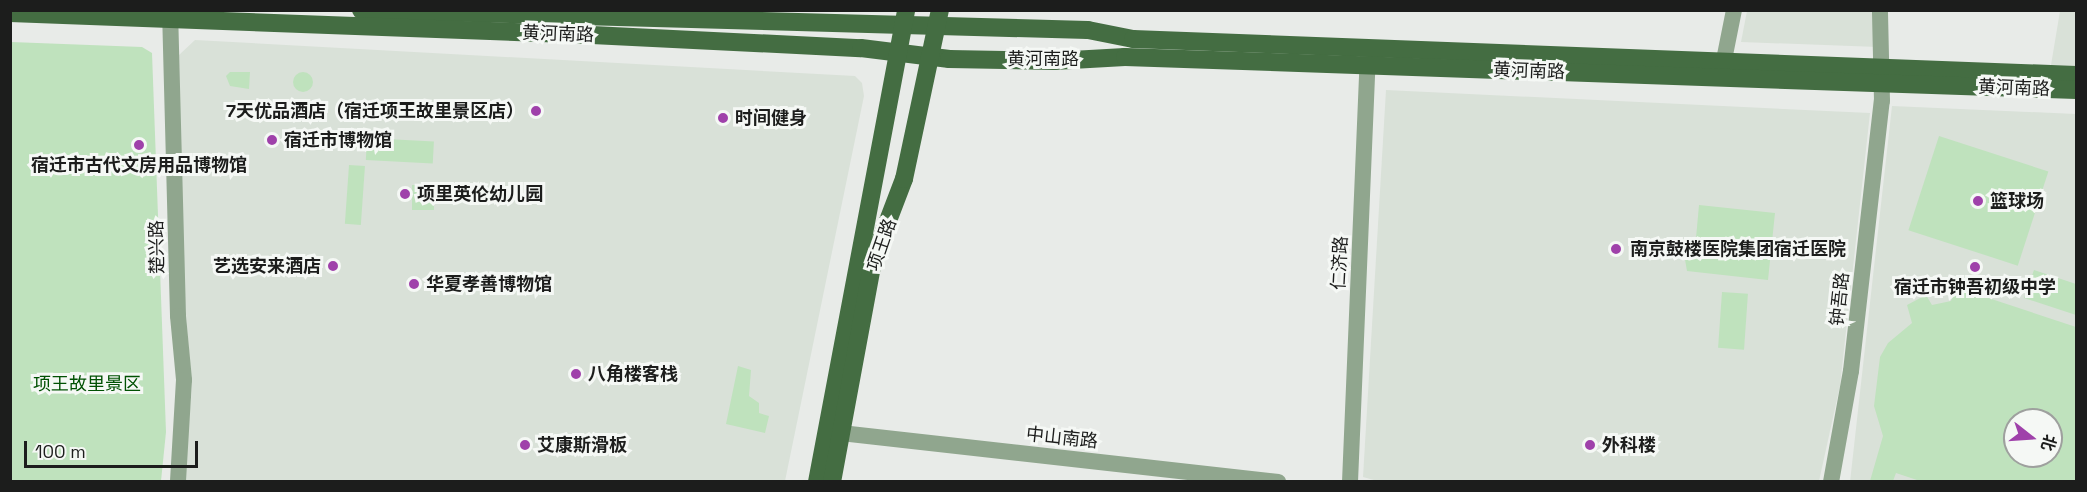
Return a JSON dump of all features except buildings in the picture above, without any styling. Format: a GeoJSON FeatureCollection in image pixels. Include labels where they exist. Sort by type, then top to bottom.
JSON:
{"type":"FeatureCollection","features":[{"type":"Feature","properties":{"kind":"main road","name":"黄河南路"},"geometry":{"type":"LineString","coordinates":[[361,10],[939,18],[1088,30],[1133,39],[1724,60],[2076,90]]}},
{"type":"Feature","properties":{"kind":"main road","name":"黄河南路"},"geometry":{"type":"LineString","coordinates":[[10,14],[170,15],[592,35],[896,52],[931,58],[1054,61],[1125,57],[1368,65],[1883,75],[2076,75]]}},
{"type":"Feature","properties":{"kind":"main road","name":"项王路"},"geometry":{"type":"LineString","coordinates":[[817,482],[904,18]]}},
{"type":"Feature","properties":{"kind":"main road","name":"项王路"},"geometry":{"type":"LineString","coordinates":[[832,482],[873,260],[898,199],[939,18]]}},
{"type":"Feature","properties":{"kind":"street"},"geometry":{"type":"LineString","coordinates":[[1724,60],[1734,10]]}},
{"type":"Feature","properties":{"kind":"street","name":"钟吾路"},"geometry":{"type":"LineString","coordinates":[[1831,482],[1851,371],[1883,75],[1880,10]]}},
{"type":"Feature","properties":{"kind":"street","name":"楚兴路"},"geometry":{"type":"LineString","coordinates":[[170,15],[178,316],[184,380],[178,482]]}},
{"type":"Feature","properties":{"kind":"street","name":"仁济路"},"geometry":{"type":"LineString","coordinates":[[1350,482],[1368,46]]}},
{"type":"Feature","properties":{"kind":"street","name":"中山南路"},"geometry":{"type":"LineString","coordinates":[[841,433],[1278,482]]}},
{"type":"Feature","properties":{"kind":"street"},"geometry":{"type":"LineString","coordinates":[[1125,464],[1129,482]]}},
{"type":"Feature","properties":{"kind":"shaded area"},"geometry":{"type":"Polygon","coordinates":[[[1873,10],[1878,47],[1741,42],[1747,11],[1873,10]]]}},
{"type":"Feature","properties":{"kind":"shaded area"},"geometry":{"type":"Polygon","coordinates":[[[2060,11],[2076,11],[2076,66],[2051,65],[2060,11]]]}},
{"type":"Feature","properties":{"kind":"shaded area"},"geometry":{"type":"Polygon","coordinates":[[[195,40],[855,76],[862,83],[864,96],[785,481],[183,481],[192,388],[183,276],[179,55],[195,40]]]}},
{"type":"Feature","properties":{"kind":"shaded area","name":"南京鼓楼医院集团宿迁医院"},"geometry":{"type":"Polygon","coordinates":[[[1386,90],[1870,113],[1840,386],[1819,481],[1381,482],[1363,477],[1386,90]]]}},
{"type":"Feature","properties":{"kind":"shaded area","name":"宿迁市钟吾初级中学"},"geometry":{"type":"Polygon","coordinates":[[[1892,106],[2076,114],[2076,481],[1850,482],[1892,106]]]}},
{"type":"Feature","properties":{"kind":"green space","name":"项王故里景区"},"geometry":{"type":"Polygon","coordinates":[[[11,42],[142,47],[152,53],[166,432],[161,481],[11,481],[11,42]]]}},
{"type":"Feature","properties":{"kind":"green space"},"geometry":{"type":"Polygon","coordinates":[[[230,72],[250,72],[249,89],[230,86],[226,76],[230,72]]]}},
{"type":"Feature","properties":{"kind":"green space"},"geometry":{"type":"Polygon","coordinates":[[[303,72],[310,75],[313,82],[310,89],[303,92],[296,89],[293,82],[296,75],[303,72]]]}},
{"type":"Feature","properties":{"kind":"green space","name":"篮球场"},"geometry":{"type":"Polygon","coordinates":[[[1939,136],[2048,172],[2018,266],[1908,230],[1939,136]]]}},
{"type":"Feature","properties":{"kind":"green space"},"geometry":{"type":"Polygon","coordinates":[[[367,138],[434,142],[433,163],[366,160],[367,138]]]}},
{"type":"Feature","properties":{"kind":"green space"},"geometry":{"type":"Polygon","coordinates":[[[349,165],[365,166],[361,225],[345,224],[349,165]]]}},
{"type":"Feature","properties":{"kind":"green space"},"geometry":{"type":"Polygon","coordinates":[[[412,185],[434,185],[434,210],[412,210],[412,185]]]}},
{"type":"Feature","properties":{"kind":"green space"},"geometry":{"type":"Polygon","coordinates":[[[1699,205],[1775,213],[1768,280],[1687,271],[1683,248],[1695,249],[1699,205]]]}},
{"type":"Feature","properties":{"kind":"green space"},"geometry":{"type":"Polygon","coordinates":[[[2034,270],[2076,284],[2076,315],[2024,298],[2034,270]]]}},
{"type":"Feature","properties":{"kind":"green space"},"geometry":{"type":"Polygon","coordinates":[[[1955,287],[2076,327],[2076,481],[1923,482],[1896,473],[1893,481],[1870,481],[1883,436],[1874,406],[1880,357],[1888,343],[1912,323],[1907,305],[1926,295],[1932,305],[1951,301],[1955,287]]]}},
{"type":"Feature","properties":{"kind":"green space"},"geometry":{"type":"Polygon","coordinates":[[[1722,292],[1748,294],[1744,350],[1718,348],[1722,292]]]}},
{"type":"Feature","properties":{"kind":"green space"},"geometry":{"type":"Polygon","coordinates":[[[738,366],[751,370],[749,396],[759,403],[759,413],[769,416],[765,433],[726,424],[738,366]]]}},
{"type":"Feature","properties":{"kind":"place","name":"7天优品酒店（宿迁项王故里景区店）"},"geometry":{"type":"Point","coordinates":[536,111]}},
{"type":"Feature","properties":{"kind":"place","name":"时间健身"},"geometry":{"type":"Point","coordinates":[723,118]}},
{"type":"Feature","properties":{"kind":"place","name":"宿迁市博物馆"},"geometry":{"type":"Point","coordinates":[272,140]}},
{"type":"Feature","properties":{"kind":"place","name":"宿迁市古代文房用品博物馆"},"geometry":{"type":"Point","coordinates":[139,145]}},
{"type":"Feature","properties":{"kind":"place","name":"项里英伦幼儿园"},"geometry":{"type":"Point","coordinates":[405,194]}},
{"type":"Feature","properties":{"kind":"place","name":"篮球场"},"geometry":{"type":"Point","coordinates":[1978,201]}},
{"type":"Feature","properties":{"kind":"place","name":"南京鼓楼医院集团宿迁医院"},"geometry":{"type":"Point","coordinates":[1616,249]}},
{"type":"Feature","properties":{"kind":"place","name":"艺选安来酒店"},"geometry":{"type":"Point","coordinates":[333,266]}},
{"type":"Feature","properties":{"kind":"place","name":"宿迁市钟吾初级中学"},"geometry":{"type":"Point","coordinates":[1975,267]}},
{"type":"Feature","properties":{"kind":"place","name":"华夏孝善博物馆"},"geometry":{"type":"Point","coordinates":[414,284]}},
{"type":"Feature","properties":{"kind":"place","name":"八角楼客栈"},"geometry":{"type":"Point","coordinates":[576,374]}},
{"type":"Feature","properties":{"kind":"place","name":"艾康斯滑板"},"geometry":{"type":"Point","coordinates":[525,445]}},
{"type":"Feature","properties":{"kind":"place","name":"外科楼"},"geometry":{"type":"Point","coordinates":[1590,445]}}]}
